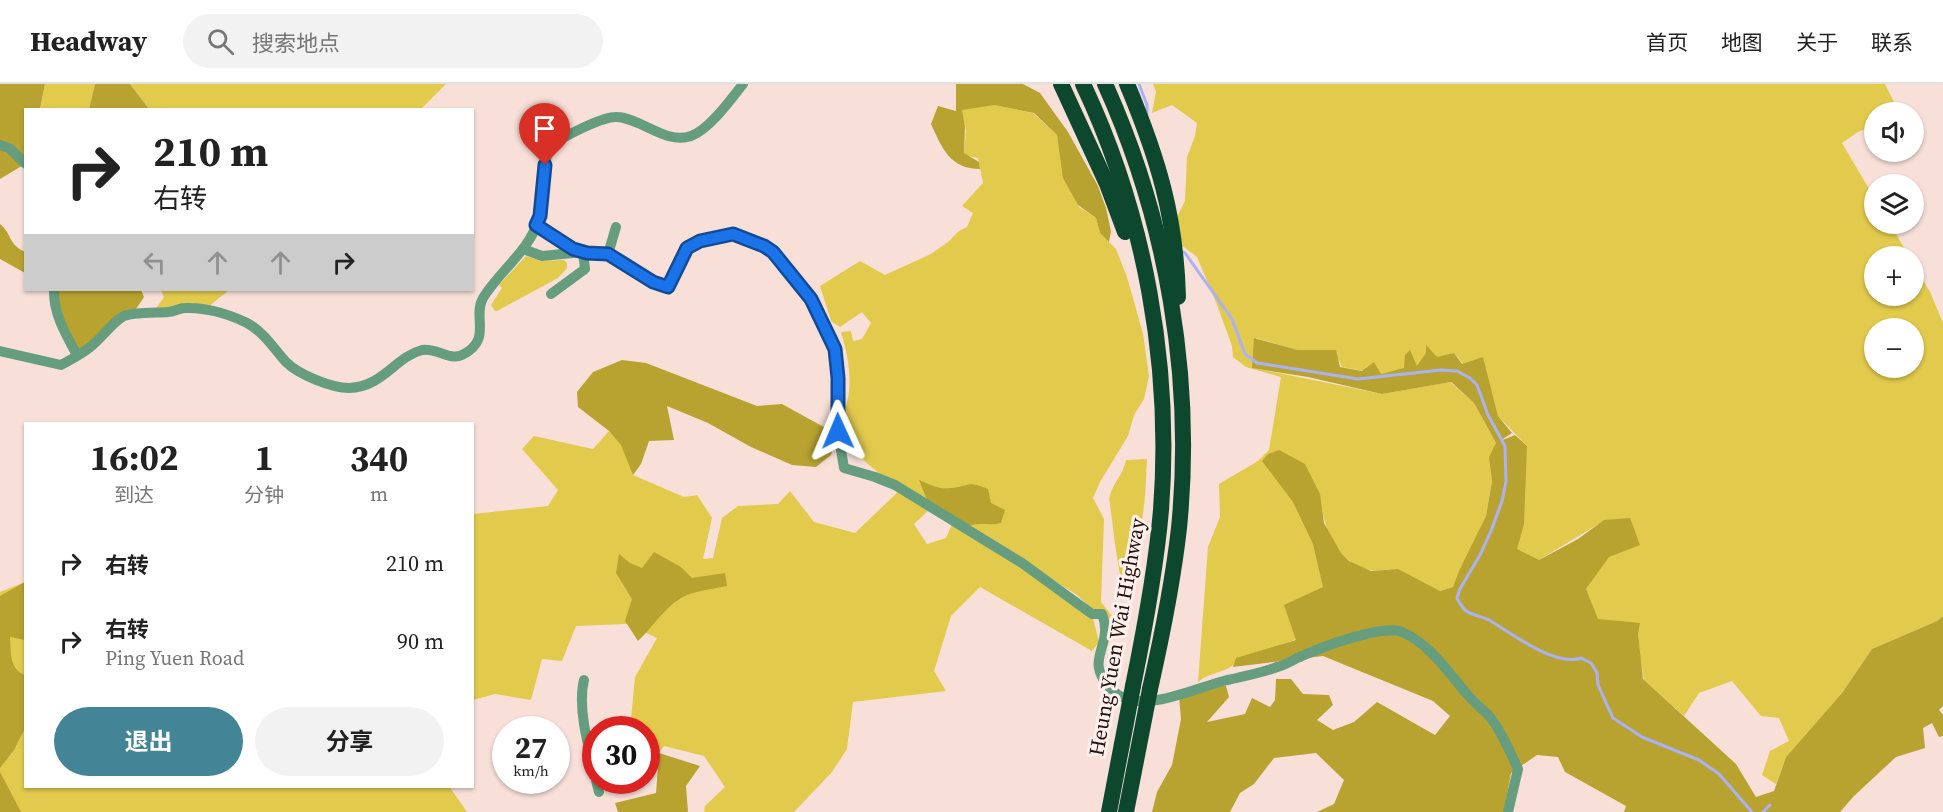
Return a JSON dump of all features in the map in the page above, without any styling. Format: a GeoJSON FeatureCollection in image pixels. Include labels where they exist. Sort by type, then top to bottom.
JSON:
{"type":"FeatureCollection","features":[{"type":"Feature","properties":{"kind":"highway"},"geometry":{"type":"LineString","coordinates":[[1061,84],[1107,184],[1143,281]]}},
{"type":"Feature","properties":{"kind":"highway"},"geometry":{"type":"LineString","coordinates":[[1083,84],[1102,128],[1126,197],[1143,281]]}},
{"type":"Feature","properties":{"kind":"highway"},"geometry":{"type":"LineString","coordinates":[[1105,84],[1123,127],[1172,274]]}},
{"type":"Feature","properties":{"kind":"highway"},"geometry":{"type":"LineString","coordinates":[[1127,84],[1150,142],[1167,199],[1176,244],[1172,274]]}},
{"type":"Feature","properties":{"kind":"highway","name":"Heung Yuen Wai Highway"},"geometry":{"type":"LineString","coordinates":[[1126,812],[1166,618],[1179,526],[1183,445],[1181,382],[1172,274]]}},
{"type":"Feature","properties":{"kind":"highway","name":"Heung Yuen Wai Highway"},"geometry":{"type":"LineString","coordinates":[[1109,812],[1153,577],[1161,509],[1163,458],[1160,368],[1143,281]]}},
{"type":"Feature","properties":{"kind":"street"},"geometry":{"type":"LineString","coordinates":[[0,351],[61,365],[88,349],[124,315],[172,312],[183,307],[218,312],[247,323],[266,338],[291,366],[313,378],[344,387],[360,386],[382,377],[420,351],[435,350],[460,356],[470,349],[480,336],[483,299],[523,249],[540,216],[545,165],[550,148],[558,141],[609,117],[627,118],[665,135],[691,136],[707,125],[743,84]]}},
{"type":"Feature","properties":{"kind":"street"},"geometry":{"type":"LineString","coordinates":[[0,144],[9,148],[24,162]]}},
{"type":"Feature","properties":{"kind":"street"},"geometry":{"type":"LineString","coordinates":[[536,225],[563,243],[583,252]]}},
{"type":"Feature","properties":{"kind":"street"},"geometry":{"type":"LineString","coordinates":[[608,254],[616,227]]}},
{"type":"Feature","properties":{"kind":"street"},"geometry":{"type":"LineString","coordinates":[[523,249],[542,256],[583,252],[608,254],[653,282],[668,287],[687,248],[700,241],[733,234],[764,246],[773,252],[811,299],[835,349],[838,378],[837,426],[843,468],[895,485],[1022,563],[1092,614],[1102,614],[1106,635],[1097,664],[1101,676],[1112,691],[1125,700],[1152,701],[1170,698],[1278,667],[1303,655],[1378,630],[1400,631],[1420,642],[1440,661],[1490,718],[1518,769],[1508,812]]}},
{"type":"Feature","properties":{"kind":"street"},"geometry":{"type":"LineString","coordinates":[[551,294],[585,269],[583,252]]}},
{"type":"Feature","properties":{"kind":"street"},"geometry":{"type":"LineString","coordinates":[[54,291],[61,325],[77,356]]}},
{"type":"Feature","properties":{"kind":"street"},"geometry":{"type":"LineString","coordinates":[[584,680],[581,690],[584,716]]}},
{"type":"Feature","properties":{"kind":"shaded area"},"geometry":{"type":"Polygon","coordinates":[[[0,84],[45,84],[40,108],[24,108],[24,165],[0,179],[0,84]]]}},
{"type":"Feature","properties":{"kind":"shaded area"},"geometry":{"type":"Polygon","coordinates":[[[45,84],[95,84],[89,108],[40,108],[45,84]]]}},
{"type":"Feature","properties":{"kind":"shaded area"},"geometry":{"type":"Polygon","coordinates":[[[95,84],[130,84],[148,108],[89,108],[95,84]]]}},
{"type":"Feature","properties":{"kind":"shaded area"},"geometry":{"type":"Polygon","coordinates":[[[130,84],[446,84],[422,108],[148,108],[130,84]]]}},
{"type":"Feature","properties":{"kind":"shaded area"},"geometry":{"type":"Polygon","coordinates":[[[956,84],[1023,84],[1040,93],[1068,132],[1098,186],[1111,231],[1109,242],[1100,233],[1096,218],[1078,205],[1063,178],[1057,135],[1034,113],[994,105],[962,110],[965,127],[964,153],[979,162],[980,169],[961,165],[948,156],[931,124],[938,106],[956,111],[956,84]]]}},
{"type":"Feature","properties":{"kind":"shaded area"},"geometry":{"type":"Polygon","coordinates":[[[1153,84],[1885,84],[1894,102],[1864,102],[1864,130],[1842,143],[1864,180],[1864,234],[1896,234],[1903,246],[1864,246],[1864,306],[1924,306],[1924,282],[1943,323],[1943,616],[1937,621],[1872,649],[1842,693],[1786,757],[1776,784],[1762,775],[1770,751],[1789,741],[1779,718],[1761,716],[1732,681],[1699,693],[1684,716],[1644,680],[1636,631],[1597,622],[1584,592],[1630,521],[1602,522],[1537,561],[1512,547],[1527,446],[1498,416],[1483,359],[1463,364],[1454,353],[1413,368],[1381,374],[1342,367],[1334,350],[1298,350],[1256,338],[1254,368],[1382,394],[1450,382],[1474,403],[1496,443],[1490,462],[1492,481],[1486,516],[1453,587],[1440,591],[1399,572],[1369,570],[1357,566],[1348,559],[1333,542],[1328,531],[1320,497],[1301,511],[1315,544],[1326,587],[1297,639],[1238,660],[1230,667],[1198,682],[1208,547],[1220,517],[1219,484],[1258,461],[1269,450],[1281,377],[1246,367],[1233,357],[1232,346],[1197,257],[1164,232],[1171,229],[1185,201],[1187,157],[1197,123],[1172,105],[1152,113],[1156,92],[1153,84]]]}},
{"type":"Feature","properties":{"kind":"shaded area"},"geometry":{"type":"Polygon","coordinates":[[[990,104],[1033,113],[1057,135],[1065,177],[1079,207],[1096,218],[1100,233],[1116,249],[1127,277],[1143,334],[1149,376],[1144,399],[1134,415],[1128,436],[1093,498],[1104,519],[1101,602],[1116,621],[1096,613],[1077,595],[962,522],[931,508],[914,524],[927,544],[946,538],[954,520],[1092,614],[1099,642],[1092,651],[980,587],[951,616],[934,671],[946,691],[853,702],[847,749],[832,772],[794,812],[704,812],[705,806],[725,787],[704,756],[664,746],[660,751],[660,716],[631,716],[635,677],[657,638],[627,624],[576,626],[562,661],[542,659],[531,700],[495,694],[474,700],[474,514],[548,506],[558,490],[522,449],[534,436],[593,449],[609,431],[626,450],[633,475],[684,497],[697,495],[712,518],[703,559],[713,558],[722,518],[738,506],[778,504],[790,491],[814,522],[855,533],[902,488],[874,470],[858,454],[847,435],[844,424],[849,377],[847,354],[841,332],[851,331],[853,341],[862,339],[871,323],[862,312],[840,327],[831,321],[820,286],[860,261],[885,275],[931,254],[967,227],[973,213],[962,206],[983,183],[978,158],[964,155],[966,130],[961,110],[990,104]]]}},
{"type":"Feature","properties":{"kind":"shaded area"},"geometry":{"type":"Polygon","coordinates":[[[0,224],[15,245],[24,252],[24,272],[0,259],[0,224]]]}},
{"type":"Feature","properties":{"kind":"shaded area"},"geometry":{"type":"Polygon","coordinates":[[[526,256],[541,261],[564,260],[567,268],[558,278],[495,311],[491,305],[502,288],[499,285],[526,256]]]}},
{"type":"Feature","properties":{"kind":"shaded area"},"geometry":{"type":"Polygon","coordinates":[[[56,291],[141,291],[144,297],[132,315],[77,355],[60,321],[56,291]]]}},
{"type":"Feature","properties":{"kind":"shaded area"},"geometry":{"type":"Polygon","coordinates":[[[161,291],[228,291],[208,307],[155,310],[164,297],[161,291]]]}},
{"type":"Feature","properties":{"kind":"shaded area"},"geometry":{"type":"Polygon","coordinates":[[[1254,338],[1298,350],[1336,350],[1340,367],[1362,371],[1374,362],[1381,374],[1404,368],[1405,355],[1410,350],[1417,366],[1426,353],[1426,345],[1437,357],[1454,353],[1462,364],[1483,357],[1498,416],[1512,433],[1500,441],[1515,435],[1527,446],[1524,524],[1517,549],[1539,560],[1578,539],[1604,520],[1630,518],[1640,545],[1609,557],[1586,589],[1598,619],[1640,623],[1638,634],[1643,679],[1736,764],[1756,797],[1774,791],[1786,757],[1842,693],[1872,649],[1937,621],[1943,616],[1943,706],[1939,710],[1943,715],[1943,736],[1939,737],[1932,723],[1923,728],[1925,748],[1896,757],[1840,812],[1624,812],[1626,806],[1565,772],[1558,757],[1537,755],[1511,773],[1504,812],[1317,812],[1334,804],[1344,780],[1316,753],[1274,758],[1254,784],[1240,793],[1230,812],[1152,812],[1157,792],[1172,765],[1181,719],[1179,697],[1212,684],[1226,686],[1229,697],[1207,722],[1245,714],[1252,698],[1270,707],[1275,700],[1276,679],[1291,679],[1303,694],[1329,695],[1333,705],[1317,720],[1333,730],[1354,722],[1377,702],[1435,735],[1450,716],[1433,701],[1323,656],[1233,667],[1236,658],[1296,640],[1284,605],[1323,587],[1313,544],[1293,502],[1262,461],[1268,454],[1279,450],[1305,464],[1320,494],[1324,523],[1341,553],[1349,561],[1371,571],[1398,569],[1440,591],[1453,587],[1486,516],[1492,481],[1489,457],[1496,443],[1474,403],[1451,382],[1382,394],[1308,377],[1252,368],[1254,338]]]}},
{"type":"Feature","properties":{"kind":"shaded area"},"geometry":{"type":"Polygon","coordinates":[[[622,360],[646,363],[757,406],[782,404],[822,426],[838,431],[831,455],[816,467],[792,465],[751,447],[708,423],[667,406],[674,440],[649,441],[641,464],[633,475],[621,445],[609,431],[578,407],[577,392],[593,372],[622,360]]]}},
{"type":"Feature","properties":{"kind":"shaded area"},"geometry":{"type":"Polygon","coordinates":[[[1147,459],[1145,497],[1130,602],[1119,569],[1109,499],[1126,460],[1147,459]]]}},
{"type":"Feature","properties":{"kind":"shaded area"},"geometry":{"type":"Polygon","coordinates":[[[919,480],[942,488],[972,484],[988,489],[991,503],[1005,510],[1001,523],[969,526],[928,502],[919,480]]]}},
{"type":"Feature","properties":{"kind":"shaded area"},"geometry":{"type":"Polygon","coordinates":[[[654,552],[681,567],[692,578],[725,573],[727,586],[681,598],[638,641],[625,621],[632,599],[616,573],[619,554],[630,563],[642,568],[654,552]]]}},
{"type":"Feature","properties":{"kind":"shaded area"},"geometry":{"type":"Polygon","coordinates":[[[24,582],[24,788],[450,788],[467,812],[0,812],[0,592],[24,582]]]}},
{"type":"Feature","properties":{"kind":"shaded area"},"geometry":{"type":"Polygon","coordinates":[[[24,583],[24,640],[10,637],[13,664],[24,674],[24,730],[14,750],[0,768],[0,596],[24,583]]]}},
{"type":"Feature","properties":{"kind":"shaded area"},"geometry":{"type":"Polygon","coordinates":[[[660,753],[700,766],[686,786],[688,812],[618,812],[615,803],[660,794],[660,753]]]}},
{"type":"Feature","properties":{"kind":"shaded area"},"geometry":{"type":"Polygon","coordinates":[[[0,772],[21,812],[0,812],[0,772]]]}},
{"type":"Feature","properties":{"kind":"waterway"},"geometry":{"type":"LineString","coordinates":[[1139,84],[1147,105],[1147,114]]}},
{"type":"Feature","properties":{"kind":"waterway"},"geometry":{"type":"LineString","coordinates":[[1181,251],[1185,253],[1232,319],[1245,354],[1257,363],[1358,379],[1441,370],[1457,371],[1470,378],[1477,385],[1488,415],[1505,446],[1506,481],[1502,501],[1491,531],[1457,598],[1464,609],[1487,619],[1545,653],[1558,658],[1581,658],[1591,663],[1597,673],[1598,685],[1613,718],[1642,737],[1699,760],[1719,774],[1752,812]]}},
{"type":"Feature","properties":{"kind":"waterway"},"geometry":{"type":"LineString","coordinates":[[1763,812],[1770,805]]}},
{"type":"Feature","properties":{"kind":"route"},"geometry":{"type":"LineString","coordinates":[[545,165],[540,216],[536,225],[573,249],[587,253],[608,254],[653,282],[668,287],[687,248],[700,241],[733,234],[773,252],[811,299],[835,349],[838,378],[838,431]]}}]}
